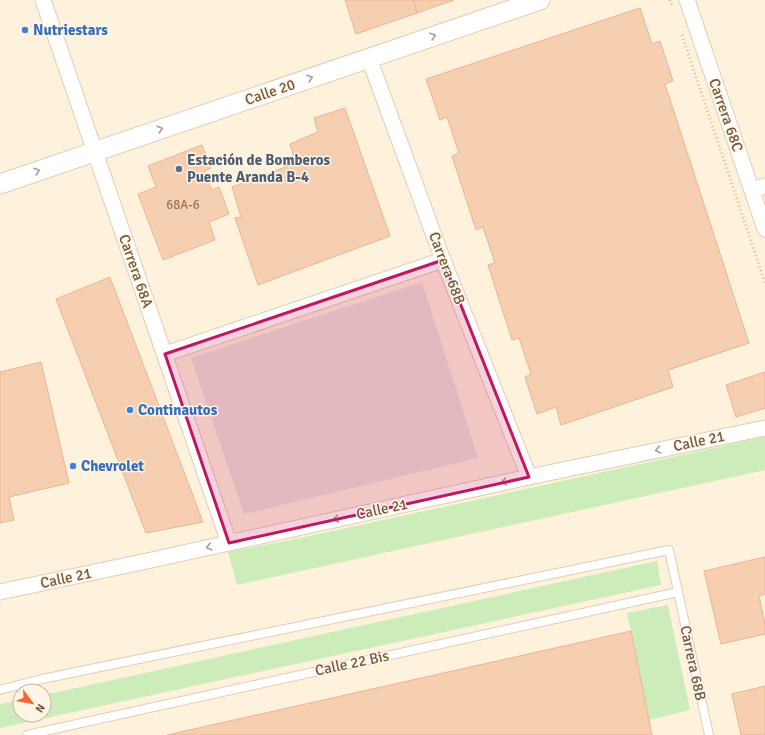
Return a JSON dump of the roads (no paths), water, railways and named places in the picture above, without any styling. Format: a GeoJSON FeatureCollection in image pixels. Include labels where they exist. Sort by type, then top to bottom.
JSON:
{"type":"FeatureCollection","features":[{"type":"Feature","properties":{"kind":"street","name":"Carrera 68A"},"geometry":{"type":"LineString","coordinates":[[44,0],[229,543]]}},
{"type":"Feature","properties":{"kind":"street","name":"Calle 20"},"geometry":{"type":"LineString","coordinates":[[0,184],[540,0]]}},
{"type":"Feature","properties":{"kind":"street","name":"Carrera 68C"},"geometry":{"type":"LineString","coordinates":[[687,0],[758,188],[765,230]]}},
{"type":"Feature","properties":{"kind":"street","name":"Carrera 68B"},"geometry":{"type":"LineString","coordinates":[[369,58],[443,260],[529,477]]}},
{"type":"Feature","properties":{"kind":"street"},"geometry":{"type":"LineString","coordinates":[[165,354],[443,260]]}},
{"type":"Feature","properties":{"kind":"street","name":"Calle 21"},"geometry":{"type":"LineString","coordinates":[[0,592],[529,477],[765,428]]}},
{"type":"Feature","properties":{"kind":"lane","name":"Carrera 68B"},"geometry":{"type":"LineString","coordinates":[[0,690],[58,676],[669,550],[709,735]]}},
{"type":"Feature","properties":{"kind":"lane","name":"Calle 22 Bis"},"geometry":{"type":"LineString","coordinates":[[27,735],[678,592]]}},
{"type":"Feature","properties":{"kind":"place","name":"Nutriestars"},"geometry":{"type":"Point","coordinates":[25,30]}},
{"type":"Feature","properties":{"kind":"place","name":"Estación de Bomberos Puente Aranda B-4"},"geometry":{"type":"Point","coordinates":[179,169]}},
{"type":"Feature","properties":{"kind":"place","name":"Continautos"},"geometry":{"type":"Point","coordinates":[130,410]}},
{"type":"Feature","properties":{"kind":"place","name":"Chevrolet"},"geometry":{"type":"Point","coordinates":[73,466]}}]}
